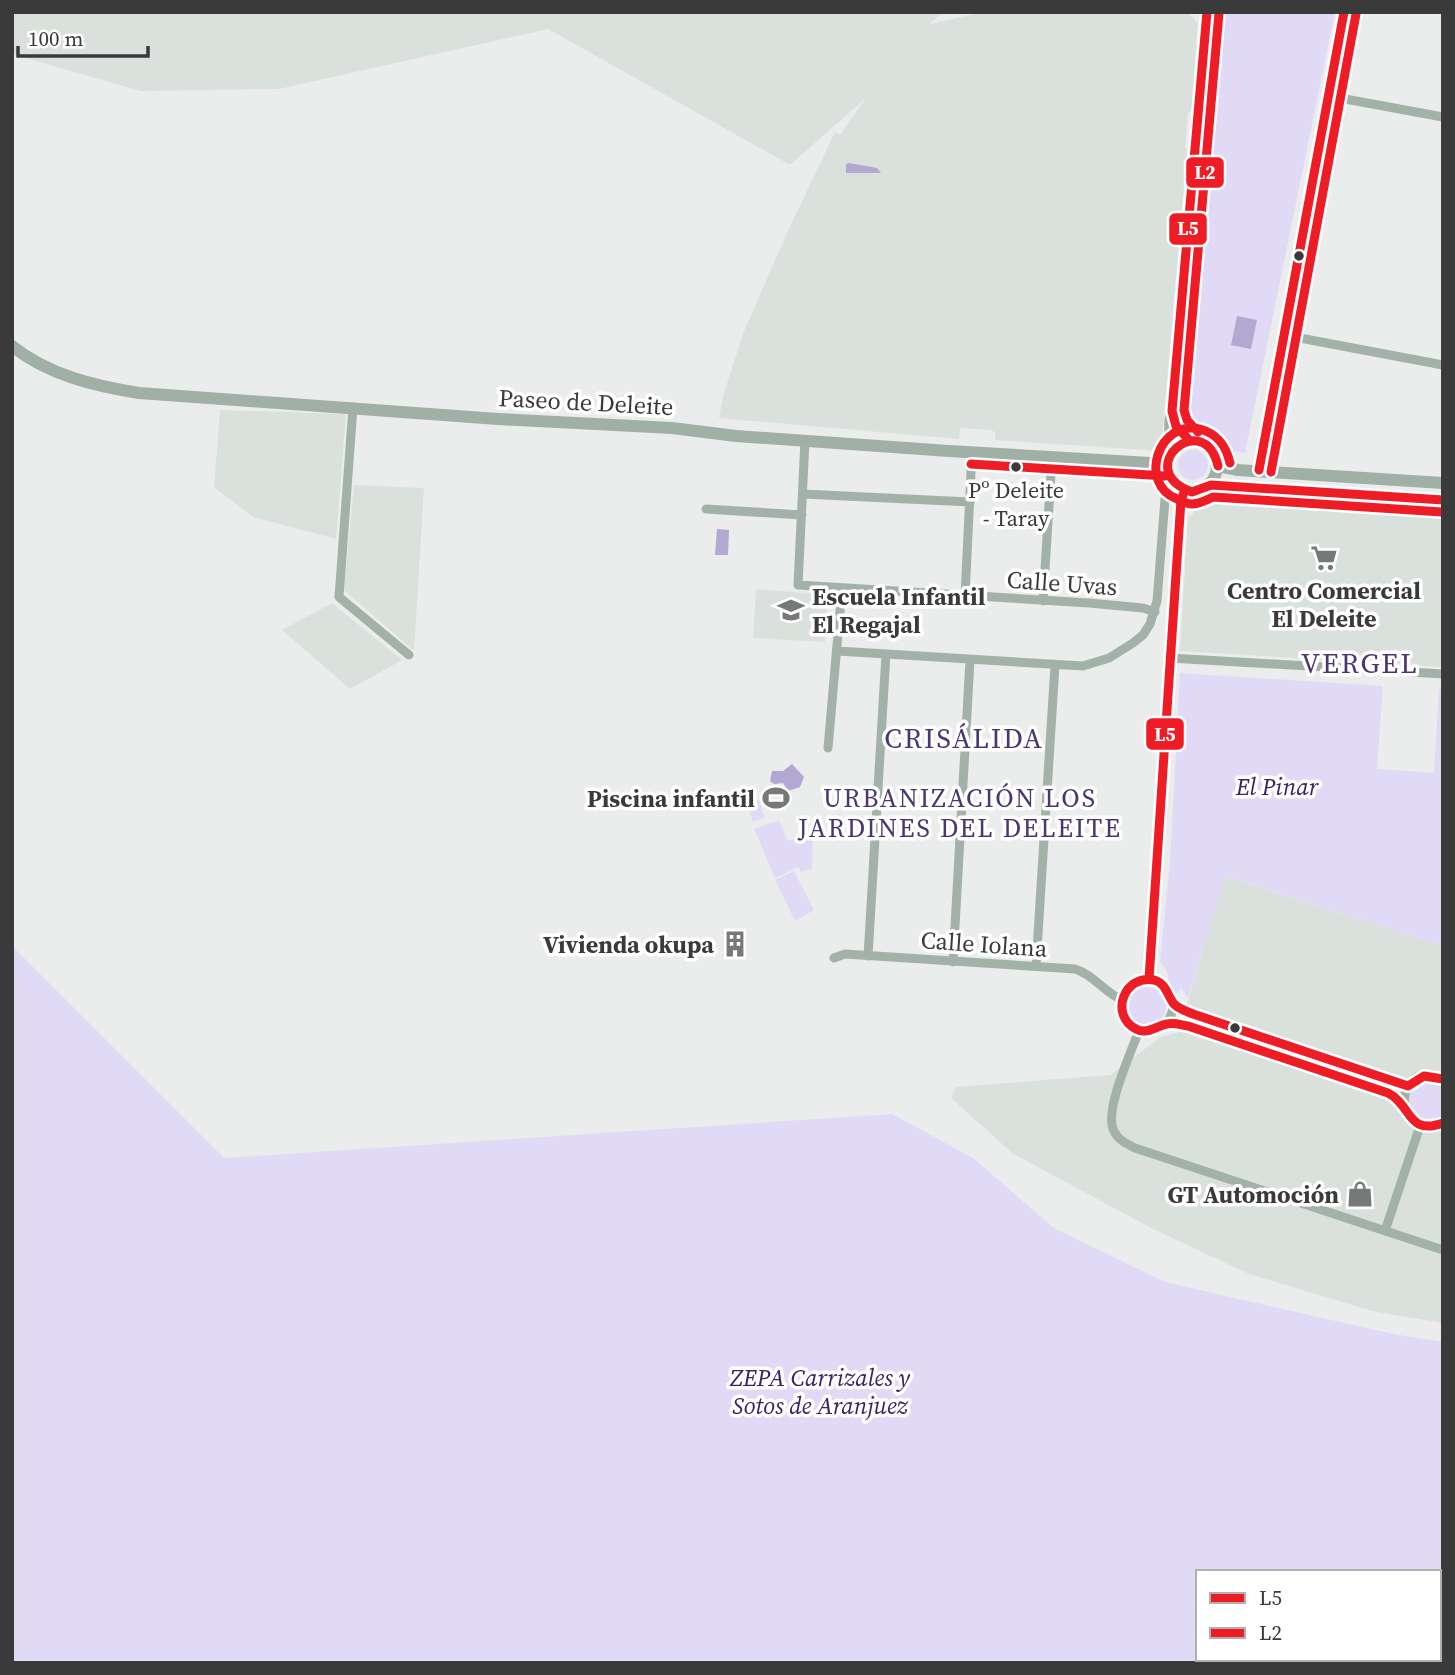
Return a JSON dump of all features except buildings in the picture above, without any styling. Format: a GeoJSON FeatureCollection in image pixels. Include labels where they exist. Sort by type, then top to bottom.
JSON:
{"type":"FeatureCollection","features":[{"type":"Feature","properties":{"kind":"main road","name":"Paseo de Deleite"},"geometry":{"type":"LineString","coordinates":[[12,346],[39,363],[98,387],[187,397],[498,419],[672,428],[736,436],[972,452],[1168,461]]}},
{"type":"Feature","properties":{"kind":"main road"},"geometry":{"type":"LineString","coordinates":[[1211,485],[1218,466],[1217,457],[1206,444],[1189,440],[1175,447],[1168,461],[1167,472],[1180,487],[1200,491],[1211,485],[1443,500]]}},
{"type":"Feature","properties":{"kind":"main road"},"geometry":{"type":"LineString","coordinates":[[1218,466],[1443,483]]}},
{"type":"Feature","properties":{"kind":"street"},"geometry":{"type":"LineString","coordinates":[[1168,461],[1169,419],[1172,411],[1207,12]]}},
{"type":"Feature","properties":{"kind":"street"},"geometry":{"type":"LineString","coordinates":[[1259,470],[1344,12]]}},
{"type":"Feature","properties":{"kind":"street"},"geometry":{"type":"LineString","coordinates":[[1329,96],[1443,117]]}},
{"type":"Feature","properties":{"kind":"street"},"geometry":{"type":"LineString","coordinates":[[1284,335],[1443,365]]}},
{"type":"Feature","properties":{"kind":"street"},"geometry":{"type":"LineString","coordinates":[[353,407],[339,597],[409,655]]}},
{"type":"Feature","properties":{"kind":"street"},"geometry":{"type":"LineString","coordinates":[[1172,411],[1176,426],[1189,440]]}},
{"type":"Feature","properties":{"kind":"street"},"geometry":{"type":"LineString","coordinates":[[706,509],[802,515],[805,440]]}},
{"type":"Feature","properties":{"kind":"street"},"geometry":{"type":"LineString","coordinates":[[965,596],[972,452]]}},
{"type":"Feature","properties":{"kind":"street"},"geometry":{"type":"LineString","coordinates":[[1043,601],[1052,457]]}},
{"type":"Feature","properties":{"kind":"street"},"geometry":{"type":"LineString","coordinates":[[837,651],[1083,666],[1109,658],[1143,635],[1154,612],[1165,499],[1168,489],[1180,487],[1149,979]]}},
{"type":"Feature","properties":{"kind":"street"},"geometry":{"type":"LineString","coordinates":[[803,494],[970,502]]}},
{"type":"Feature","properties":{"kind":"street","name":"Calle Uvas"},"geometry":{"type":"LineString","coordinates":[[802,515],[798,585],[1143,608],[1154,612]]}},
{"type":"Feature","properties":{"kind":"street"},"geometry":{"type":"LineString","coordinates":[[828,748],[842,588]]}},
{"type":"Feature","properties":{"kind":"street"},"geometry":{"type":"LineString","coordinates":[[868,956],[886,654]]}},
{"type":"Feature","properties":{"kind":"street"},"geometry":{"type":"LineString","coordinates":[[1170,658],[1443,674]]}},
{"type":"Feature","properties":{"kind":"street"},"geometry":{"type":"LineString","coordinates":[[953,962],[970,660]]}},
{"type":"Feature","properties":{"kind":"street"},"geometry":{"type":"LineString","coordinates":[[1036,966],[1055,665]]}},
{"type":"Feature","properties":{"kind":"street","name":"Calle Iolana"},"geometry":{"type":"LineString","coordinates":[[834,958],[845,954],[1075,969],[1087,973],[1122,1000]]}},
{"type":"Feature","properties":{"kind":"street"},"geometry":{"type":"LineString","coordinates":[[1149,979],[1168,989],[1173,1003],[1166,1024],[1153,1031],[1132,1027],[1123,1015],[1122,1000],[1129,987],[1149,979]]}},
{"type":"Feature","properties":{"kind":"street"},"geometry":{"type":"LineString","coordinates":[[1173,1003],[1193,1014],[1408,1086]]}},
{"type":"Feature","properties":{"kind":"street"},"geometry":{"type":"LineString","coordinates":[[1166,1024],[1188,1026],[1382,1091],[1403,1104],[1409,1117],[1420,1126],[1434,1127],[1443,1123]]}},
{"type":"Feature","properties":{"kind":"street"},"geometry":{"type":"LineString","coordinates":[[1139,1030],[1112,1109],[1111,1124],[1122,1142],[1443,1250]]}},
{"type":"Feature","properties":{"kind":"street"},"geometry":{"type":"LineString","coordinates":[[1403,1104],[1408,1086],[1421,1076],[1429,1074],[1443,1079]]}},
{"type":"Feature","properties":{"kind":"street"},"geometry":{"type":"LineString","coordinates":[[1385,1231],[1420,1126]]}},
{"type":"Feature","properties":{"kind":"shaded area"},"geometry":{"type":"Polygon","coordinates":[[[12,12],[942,12],[930,24],[983,12],[1188,12],[1198,23],[1191,112],[1188,112],[1161,451],[995,440],[995,432],[990,430],[960,428],[959,439],[719,418],[723,396],[744,331],[787,233],[835,132],[840,135],[866,98],[790,165],[548,29],[279,89],[141,91],[12,54],[12,12]]]}},
{"type":"Feature","properties":{"kind":"shaded area"},"geometry":{"type":"Polygon","coordinates":[[[846,164],[877,168],[881,173],[846,173],[846,164]]]}},
{"type":"Feature","properties":{"kind":"shaded area"},"geometry":{"type":"Polygon","coordinates":[[[1237,316],[1257,320],[1251,349],[1231,345],[1237,316]]]}},
{"type":"Feature","properties":{"kind":"shaded area"},"geometry":{"type":"Polygon","coordinates":[[[220,410],[346,414],[336,539],[253,517],[214,487],[220,410]]]}},
{"type":"Feature","properties":{"kind":"shaded area"},"geometry":{"type":"Polygon","coordinates":[[[354,485],[424,488],[414,651],[344,590],[354,485]]]}},
{"type":"Feature","properties":{"kind":"shaded area","name":"Centro Comercial El Deleite"},"geometry":{"type":"Polygon","coordinates":[[[1194,502],[1443,518],[1443,667],[1180,651],[1188,516],[1193,515],[1194,502]]]}},
{"type":"Feature","properties":{"kind":"shaded area"},"geometry":{"type":"Polygon","coordinates":[[[717,529],[729,530],[728,555],[715,555],[717,529]]]}},
{"type":"Feature","properties":{"kind":"shaded area","name":"Escuela Infantil El Regajal"},"geometry":{"type":"Polygon","coordinates":[[[756,589],[828,595],[825,642],[753,638],[756,589]]]}},
{"type":"Feature","properties":{"kind":"shaded area"},"geometry":{"type":"Polygon","coordinates":[[[332,603],[402,660],[350,689],[282,630],[332,603]]]}},
{"type":"Feature","properties":{"kind":"shaded area"},"geometry":{"type":"Polygon","coordinates":[[[792,764],[804,777],[800,787],[788,791],[783,783],[774,784],[770,781],[772,771],[783,771],[792,764]]]}},
{"type":"Feature","properties":{"kind":"shaded area"},"geometry":{"type":"Polygon","coordinates":[[[1224,876],[1443,946],[1443,1323],[1372,1311],[1249,1274],[1153,1229],[1012,1153],[951,1098],[956,1087],[1110,1075],[1161,1037],[1179,1032],[1224,876]]]}},
{"type":"Feature","properties":{"kind":"green space"},"geometry":{"type":"Polygon","coordinates":[[[1220,12],[1335,12],[1245,453],[1222,450],[1211,439],[1187,430],[1181,423],[1216,23],[1220,12]]]}},
{"type":"Feature","properties":{"kind":"green space"},"geometry":{"type":"Polygon","coordinates":[[[1193,450],[1199,451],[1207,459],[1207,471],[1199,479],[1193,480],[1187,479],[1179,471],[1178,465],[1179,459],[1187,451],[1193,450]]]}},
{"type":"Feature","properties":{"kind":"green space","name":"El Pinar"},"geometry":{"type":"Polygon","coordinates":[[[1180,673],[1383,686],[1377,769],[1434,773],[1439,689],[1443,690],[1443,946],[1225,876],[1188,998],[1181,988],[1172,999],[1167,972],[1160,962],[1170,861],[1180,673]]]}},
{"type":"Feature","properties":{"kind":"green space"},"geometry":{"type":"Polygon","coordinates":[[[759,800],[765,818],[753,822],[747,804],[759,800]]]}},
{"type":"Feature","properties":{"kind":"green space"},"geometry":{"type":"Polygon","coordinates":[[[779,820],[788,841],[813,834],[812,869],[801,872],[799,867],[775,878],[754,829],[779,820]]]}},
{"type":"Feature","properties":{"kind":"green space"},"geometry":{"type":"Polygon","coordinates":[[[794,871],[814,910],[795,921],[775,880],[794,871]]]}},
{"type":"Feature","properties":{"kind":"green space","name":"ZEPA Carrizales y Sotos de Aranjuez"},"geometry":{"type":"Polygon","coordinates":[[[12,946],[224,1158],[892,1114],[973,1158],[1054,1228],[1165,1282],[1393,1334],[1443,1342],[1443,1663],[12,1663],[12,946]]]}},
{"type":"Feature","properties":{"kind":"green space"},"geometry":{"type":"Polygon","coordinates":[[[1147,987],[1160,993],[1166,1006],[1160,1019],[1147,1025],[1134,1019],[1128,1006],[1134,993],[1147,987]]]}},
{"type":"Feature","properties":{"kind":"green space"},"geometry":{"type":"Polygon","coordinates":[[[1428,1082],[1443,1087],[1443,1115],[1433,1120],[1417,1115],[1410,1101],[1412,1093],[1428,1082]]]}},
{"type":"Feature","properties":{"kind":"transit line","name":"L5"},"geometry":{"type":"LineString","coordinates":[[1189,440],[1176,426],[1172,411],[1207,12]]}},
{"type":"Feature","properties":{"kind":"transit line","name":"L5"},"geometry":{"type":"LineString","coordinates":[[1259,470],[1344,12]]}},
{"type":"Feature","properties":{"kind":"transit line","name":"L2"},"geometry":{"type":"LineString","coordinates":[[1198,432],[1187,420],[1184,410],[1219,13]]}},
{"type":"Feature","properties":{"kind":"transit line","name":"L2"},"geometry":{"type":"LineString","coordinates":[[1271,472],[1356,14]]}},
{"type":"Feature","properties":{"kind":"transit line","name":"L2"},"geometry":{"type":"LineString","coordinates":[[1230,463],[1226,451],[1216,437],[1200,429],[1186,428],[1173,433],[1164,443],[1158,454],[1156,467],[1158,480],[1165,491],[1190,504],[1213,497],[1442,512]]}},
{"type":"Feature","properties":{"kind":"transit line","name":"L5"},"geometry":{"type":"LineString","coordinates":[[1218,466],[1210,449],[1199,442],[1187,442],[1176,448],[1169,458],[1168,470],[1175,482],[1192,492],[1211,485],[1443,500]]}},
{"type":"Feature","properties":{"kind":"transit line","name":"L2"},"geometry":{"type":"LineString","coordinates":[[971,464],[1166,476]]}},
{"type":"Feature","properties":{"kind":"transit line","name":"L5"},"geometry":{"type":"LineString","coordinates":[[1149,979],[1181,500],[1185,490]]}},
{"type":"Feature","properties":{"kind":"transit line","name":"L5"},"geometry":{"type":"LineString","coordinates":[[1443,1079],[1424,1076],[1408,1086],[1193,1014],[1176,1006],[1164,987],[1154,980],[1135,983],[1124,997],[1123,1015],[1128,1023],[1140,1031],[1170,1023],[1188,1026],[1388,1093],[1396,1098],[1416,1122],[1423,1125],[1443,1123]]}},
{"type":"Feature","properties":{"kind":"place","name":"Pº Deleite - Taray"},"geometry":{"type":"Point","coordinates":[1016,467]}},
{"type":"Feature","properties":{"kind":"place","name":"Centro Comercial El Deleite"},"geometry":{"type":"Point","coordinates":[1324,558]}},
{"type":"Feature","properties":{"kind":"place","name":"Escuela Infantil El Regajal"},"geometry":{"type":"Point","coordinates":[791,610]}},
{"type":"Feature","properties":{"kind":"place","name":"Piscina infantil"},"geometry":{"type":"Point","coordinates":[776,798]}},
{"type":"Feature","properties":{"kind":"place","name":"Vivienda okupa"},"geometry":{"type":"Point","coordinates":[735,944]}},
{"type":"Feature","properties":{"kind":"place","name":"GT Automoción"},"geometry":{"type":"Point","coordinates":[1360,1194]}},
{"type":"Feature","properties":{"kind":"district","name":"VERGEL"},"geometry":{"type":"Point","coordinates":[1360,663]}},
{"type":"Feature","properties":{"kind":"district","name":"CRISÁLIDA"},"geometry":{"type":"Point","coordinates":[964,738]}},
{"type":"Feature","properties":{"kind":"district","name":"URBANIZACIÓN LOS JARDINES DEL DELEITE"},"geometry":{"type":"Point","coordinates":[960,813]}}]}
